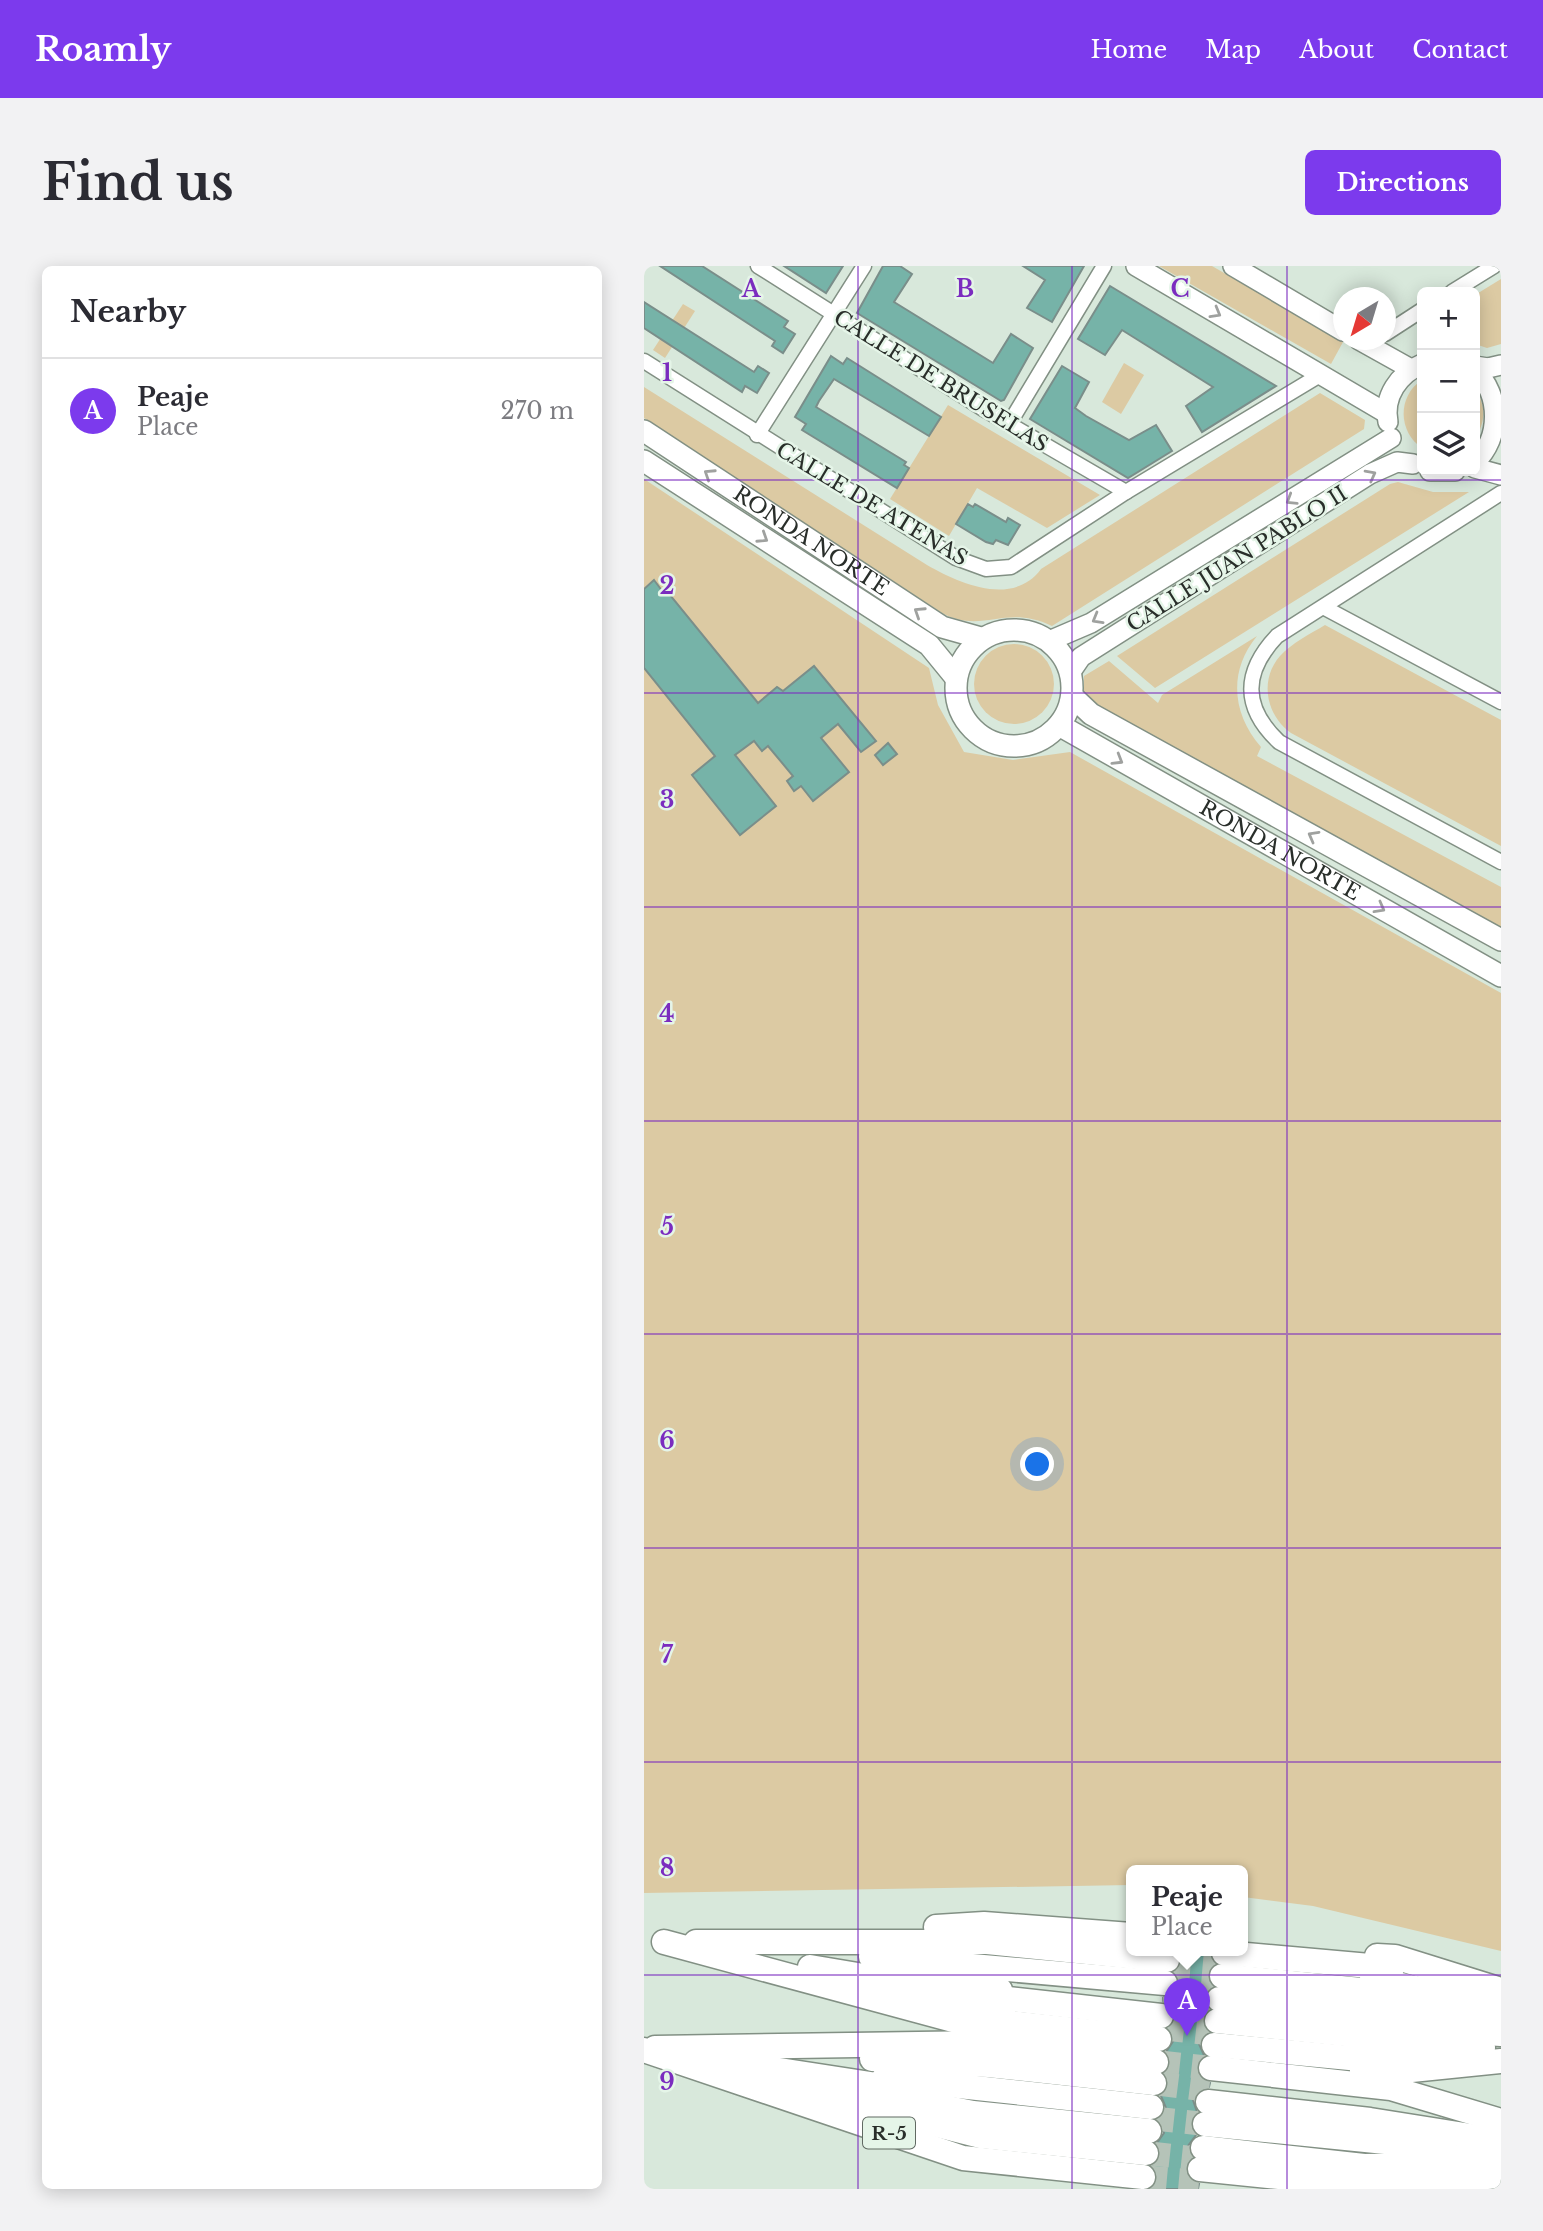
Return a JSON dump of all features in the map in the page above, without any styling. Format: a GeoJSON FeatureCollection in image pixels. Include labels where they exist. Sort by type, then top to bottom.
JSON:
{"type":"FeatureCollection","features":[{"type":"Feature","properties":{"kind":"highway"},"geometry":{"type":"LineString","coordinates":[[654,1941],[984,1924],[1126,1935]]}},
{"type":"Feature","properties":{"kind":"highway"},"geometry":{"type":"LineString","coordinates":[[654,1941],[986,1933],[1126,1945]]}},
{"type":"Feature","properties":{"kind":"highway"},"geometry":{"type":"LineString","coordinates":[[654,1941],[987,1942],[1155,2068]]}},
{"type":"Feature","properties":{"kind":"highway"},"geometry":{"type":"LineString","coordinates":[[654,1941],[1155,2068]]}},
{"type":"Feature","properties":{"kind":"highway"},"geometry":{"type":"LineString","coordinates":[[654,1941],[1006,2013],[1155,2068]]}},
{"type":"Feature","properties":{"kind":"highway"},"geometry":{"type":"LineString","coordinates":[[1213,2062],[1395,1957],[1501,1990]]}},
{"type":"Feature","properties":{"kind":"highway"},"geometry":{"type":"LineString","coordinates":[[1213,2062],[1396,1968],[1501,1997]]}},
{"type":"Feature","properties":{"kind":"highway"},"geometry":{"type":"LineString","coordinates":[[1213,2062],[1381,1979],[1501,2006]]}},
{"type":"Feature","properties":{"kind":"highway"},"geometry":{"type":"LineString","coordinates":[[1213,2062],[1381,1992],[1501,2013]]}},
{"type":"Feature","properties":{"kind":"highway"},"geometry":{"type":"LineString","coordinates":[[1213,2062],[1384,2004],[1501,2020]]}},
{"type":"Feature","properties":{"kind":"highway"},"geometry":{"type":"LineString","coordinates":[[1213,2062],[1501,2027]]}},
{"type":"Feature","properties":{"kind":"highway"},"geometry":{"type":"LineString","coordinates":[[1213,2062],[1389,2028],[1501,2034]]}},
{"type":"Feature","properties":{"kind":"highway"},"geometry":{"type":"LineString","coordinates":[[1213,2062],[1387,2038],[1501,2041]]}},
{"type":"Feature","properties":{"kind":"highway"},"geometry":{"type":"LineString","coordinates":[[1213,2062],[1387,2050],[1501,2048]]}},
{"type":"Feature","properties":{"kind":"highway"},"geometry":{"type":"LineString","coordinates":[[644,2049],[1155,2068]]}},
{"type":"Feature","properties":{"kind":"highway"},"geometry":{"type":"LineString","coordinates":[[644,2049],[988,2055],[1155,2068]]}},
{"type":"Feature","properties":{"kind":"highway","name":"R-5"},"geometry":{"type":"LineString","coordinates":[[644,2049],[963,2158],[1155,2068]]}},
{"type":"Feature","properties":{"kind":"highway","name":"R-5"},"geometry":{"type":"LineString","coordinates":[[644,2049],[971,2124],[1155,2068]]}},
{"type":"Feature","properties":{"kind":"highway"},"geometry":{"type":"LineString","coordinates":[[1213,2062],[1377,2061],[1501,2054]]}},
{"type":"Feature","properties":{"kind":"highway"},"geometry":{"type":"LineString","coordinates":[[1213,2062],[1382,2073],[1501,2062]]}},
{"type":"Feature","properties":{"kind":"highway"},"geometry":{"type":"LineString","coordinates":[[1213,2062],[1391,2088],[1501,2121]]}},
{"type":"Feature","properties":{"kind":"highway"},"geometry":{"type":"LineString","coordinates":[[1213,2062],[1393,2099],[1501,2127]]}},
{"type":"Feature","properties":{"kind":"highway"},"geometry":{"type":"LineString","coordinates":[[1213,2062],[1385,2110],[1501,2134]]}},
{"type":"Feature","properties":{"kind":"highway"},"geometry":{"type":"LineString","coordinates":[[1213,2062],[1370,2120],[1501,2141]]}},
{"type":"Feature","properties":{"kind":"highway"},"geometry":{"type":"LineString","coordinates":[[1213,2062],[1501,2147]]}},
{"type":"Feature","properties":{"kind":"highway"},"geometry":{"type":"LineString","coordinates":[[1213,2062],[1501,2152]]}},
{"type":"Feature","properties":{"kind":"highway"},"geometry":{"type":"LineString","coordinates":[[1213,2062],[1371,2153],[1501,2159]]}},
{"type":"Feature","properties":{"kind":"highway"},"geometry":{"type":"LineString","coordinates":[[1213,2062],[1364,2166],[1501,2165]]}},
{"type":"Feature","properties":{"kind":"highway"},"geometry":{"type":"LineString","coordinates":[[1213,2062],[1365,2177],[1501,2176]]}},
{"type":"Feature","properties":{"kind":"highway"},"geometry":{"type":"LineString","coordinates":[[1213,2062],[1299,2189]]}},
{"type":"Feature","properties":{"kind":"highway"},"geometry":{"type":"LineString","coordinates":[[1424,2189],[1501,2176]]}},
{"type":"Feature","properties":{"kind":"main road"},"geometry":{"type":"LineString","coordinates":[[1136,266],[1386,413]]}},
{"type":"Feature","properties":{"kind":"main road"},"geometry":{"type":"LineString","coordinates":[[1233,266],[1333,325]]}},
{"type":"Feature","properties":{"kind":"main road"},"geometry":{"type":"LineString","coordinates":[[1386,350],[1417,366],[1398,381],[1390,396],[1386,413],[1391,438],[1400,453],[1417,464]]}},
{"type":"Feature","properties":{"kind":"main road"},"geometry":{"type":"LineString","coordinates":[[1480,368],[1501,365]]}},
{"type":"Feature","properties":{"kind":"main road"},"geometry":{"type":"LineString","coordinates":[[1480,373],[1488,381],[1500,412],[1495,440],[1480,459]]}},
{"type":"Feature","properties":{"kind":"main road","name":"RONDA NORTE"},"geometry":{"type":"LineString","coordinates":[[644,431],[942,627],[981,639]]}},
{"type":"Feature","properties":{"kind":"main road","name":"CALLE JUAN PABLO II"},"geometry":{"type":"LineString","coordinates":[[1049,641],[1091,623],[1391,438]]}},
{"type":"Feature","properties":{"kind":"main road","name":"RONDA NORTE"},"geometry":{"type":"LineString","coordinates":[[644,461],[929,645],[956,678]]}},
{"type":"Feature","properties":{"kind":"main road","name":"CALLE JUAN PABLO II"},"geometry":{"type":"LineString","coordinates":[[1070,673],[1081,657],[1370,474],[1397,462],[1417,466]]}},
{"type":"Feature","properties":{"kind":"main road"},"geometry":{"type":"LineString","coordinates":[[1480,469],[1501,475]]}},
{"type":"Feature","properties":{"kind":"main road"},"geometry":{"type":"LineString","coordinates":[[1016,629],[1049,641],[1063,656],[1070,673],[1072,696],[1059,725],[1044,738],[1025,746],[1005,746],[986,739],[970,727],[959,710],[956,678],[969,649],[981,639],[998,631],[1016,629]]}},
{"type":"Feature","properties":{"kind":"main road","name":"RONDA NORTE"},"geometry":{"type":"LineString","coordinates":[[1072,696],[1091,714],[1501,940]]}},
{"type":"Feature","properties":{"kind":"main road","name":"RONDA NORTE"},"geometry":{"type":"LineString","coordinates":[[1059,725],[1501,976]]}},
{"type":"Feature","properties":{"kind":"street","name":"CALLE DE BRUSELAS"},"geometry":{"type":"LineString","coordinates":[[758,266],[1009,424],[1126,492]]}},
{"type":"Feature","properties":{"kind":"street"},"geometry":{"type":"LineString","coordinates":[[757,435],[864,266]]}},
{"type":"Feature","properties":{"kind":"street"},"geometry":{"type":"LineString","coordinates":[[1009,424],[1104,266]]}},
{"type":"Feature","properties":{"kind":"street"},"geometry":{"type":"LineString","coordinates":[[1459,287],[1494,266]]}},
{"type":"Feature","properties":{"kind":"street"},"geometry":{"type":"LineString","coordinates":[[1396,327],[1417,313]]}},
{"type":"Feature","properties":{"kind":"street","name":"CALLE DE ATENAS"},"geometry":{"type":"LineString","coordinates":[[644,361],[757,435],[956,558],[986,569],[1011,567],[1126,492],[1320,375]]}},
{"type":"Feature","properties":{"kind":"street"},"geometry":{"type":"LineString","coordinates":[[1501,493],[1325,608],[1277,636],[1258,659],[1252,675],[1251,691],[1260,722],[1279,742],[1501,862]]}},
{"type":"Feature","properties":{"kind":"street"},"geometry":{"type":"LineString","coordinates":[[1325,608],[1501,702]]}},
{"type":"Feature","properties":{"kind":"shaded area"},"geometry":{"type":"Polygon","coordinates":[[[1159,266],[1212,266],[1333,336],[1333,350],[1339,350],[1331,364],[1159,266]]]}},
{"type":"Feature","properties":{"kind":"shaded area"},"geometry":{"type":"Polygon","coordinates":[[[1501,279],[1501,344],[1487,348],[1480,346],[1480,292],[1501,279]]]}},
{"type":"Feature","properties":{"kind":"shaded area"},"geometry":{"type":"Polygon","coordinates":[[[683,304],[695,311],[665,358],[653,350],[683,304]]]}},
{"type":"Feature","properties":{"kind":"shaded area"},"geometry":{"type":"Polygon","coordinates":[[[1124,363],[1144,375],[1121,414],[1102,402],[1124,363]]]}},
{"type":"Feature","properties":{"kind":"shaded area"},"geometry":{"type":"Polygon","coordinates":[[[1417,384],[1417,444],[1408,433],[1404,414],[1408,395],[1417,384]]]}},
{"type":"Feature","properties":{"kind":"shaded area"},"geometry":{"type":"Polygon","coordinates":[[[644,387],[927,565],[970,585],[1001,589],[1016,587],[1029,581],[1041,569],[1320,393],[1365,420],[1364,429],[1052,626],[1021,617],[970,621],[942,613],[644,418],[644,387]]]}},
{"type":"Feature","properties":{"kind":"shaded area"},"geometry":{"type":"Polygon","coordinates":[[[1480,399],[1483,408],[1480,429],[1480,399]]]}},
{"type":"Feature","properties":{"kind":"shaded area"},"geometry":{"type":"Polygon","coordinates":[[[948,405],[1100,495],[1047,528],[977,488],[949,536],[890,499],[948,405]]]}},
{"type":"Feature","properties":{"kind":"shaded area"},"geometry":{"type":"Polygon","coordinates":[[[644,479],[929,668],[938,705],[964,752],[1013,760],[1070,752],[1501,993],[1501,1951],[1313,1906],[1248,1898],[1248,1865],[1126,1865],[1126,1885],[644,1893],[644,479]]]}},
{"type":"Feature","properties":{"kind":"shaded area"},"geometry":{"type":"Polygon","coordinates":[[[1398,482],[1433,492],[1469,492],[1155,688],[1117,656],[1390,484],[1398,482]]]}},
{"type":"Feature","properties":{"kind":"shaded area"},"geometry":{"type":"Polygon","coordinates":[[[1325,625],[1501,720],[1501,846],[1282,726],[1268,697],[1269,676],[1273,665],[1290,647],[1325,625]]]}},
{"type":"Feature","properties":{"kind":"shaded area"},"geometry":{"type":"Polygon","coordinates":[[[1257,636],[1241,663],[1237,692],[1244,721],[1261,747],[1257,756],[1501,887],[1501,932],[1092,703],[1084,692],[1084,676],[1109,661],[1158,703],[1162,695],[1257,636]]]}},
{"type":"Feature","properties":{"kind":"shaded area"},"geometry":{"type":"Polygon","coordinates":[[[1006,644],[1022,644],[1043,655],[1054,676],[1054,692],[1043,713],[1022,724],[1006,724],[992,718],[980,706],[974,692],[974,676],[980,662],[992,650],[1006,644]]]}},
{"type":"Feature","properties":{"kind":"building"},"geometry":{"type":"Polygon","coordinates":[[[660,266],[702,266],[788,321],[784,327],[795,334],[783,353],[772,346],[775,341],[660,266]]]}},
{"type":"Feature","properties":{"kind":"building"},"geometry":{"type":"Polygon","coordinates":[[[784,266],[843,266],[826,293],[784,266]]]}},
{"type":"Feature","properties":{"kind":"building"},"geometry":{"type":"Polygon","coordinates":[[[883,266],[900,266],[912,274],[894,302],[993,363],[1011,334],[1033,348],[1004,400],[1001,401],[857,313],[883,266]]]}},
{"type":"Feature","properties":{"kind":"building"},"geometry":{"type":"Polygon","coordinates":[[[1023,266],[1084,266],[1052,322],[1027,308],[1045,280],[1023,266]]]}},
{"type":"Feature","properties":{"kind":"building"},"geometry":{"type":"Polygon","coordinates":[[[1110,286],[1276,386],[1202,432],[1186,406],[1213,387],[1122,330],[1105,355],[1078,339],[1110,286]]]}},
{"type":"Feature","properties":{"kind":"building"},"geometry":{"type":"Polygon","coordinates":[[[644,302],[754,372],[758,366],[769,373],[757,393],[745,386],[742,392],[644,328],[644,302]]]}},
{"type":"Feature","properties":{"kind":"building"},"geometry":{"type":"Polygon","coordinates":[[[831,356],[843,364],[847,358],[941,417],[929,436],[834,379],[819,401],[816,407],[906,462],[904,465],[909,468],[897,488],[802,430],[806,424],[795,417],[831,356]]]}},
{"type":"Feature","properties":{"kind":"building"},"geometry":{"type":"Polygon","coordinates":[[[1062,366],[1089,382],[1075,408],[1129,440],[1156,425],[1172,451],[1128,478],[1030,419],[1062,366]]]}},
{"type":"Feature","properties":{"kind":"building"},"geometry":{"type":"Polygon","coordinates":[[[968,504],[973,507],[975,504],[1006,522],[1008,518],[1020,525],[1008,545],[996,540],[993,544],[986,542],[956,524],[968,504]]]}},
{"type":"Feature","properties":{"kind":"building"},"geometry":{"type":"Polygon","coordinates":[[[654,580],[663,592],[666,590],[758,703],[777,687],[783,691],[814,666],[876,741],[861,752],[838,724],[821,738],[849,772],[813,801],[801,786],[794,791],[787,781],[793,776],[768,746],[762,751],[754,741],[735,755],[776,806],[740,835],[692,775],[715,756],[644,668],[644,589],[654,580]]]}},
{"type":"Feature","properties":{"kind":"building"},"geometry":{"type":"Polygon","coordinates":[[[888,743],[897,754],[883,765],[875,755],[888,743]]]}},
{"type":"Feature","properties":{"kind":"building"},"geometry":{"type":"Polygon","coordinates":[[[1180,1956],[1212,1956],[1214,1964],[1207,1974],[1212,1986],[1204,1997],[1209,2009],[1202,2020],[1207,2032],[1199,2044],[1204,2055],[1196,2067],[1198,2075],[1210,2083],[1209,2087],[1201,2089],[1193,2100],[1197,2112],[1190,2123],[1196,2135],[1188,2146],[1192,2157],[1185,2168],[1191,2181],[1199,2184],[1198,2189],[1151,2189],[1158,2178],[1153,2166],[1161,2155],[1157,2143],[1164,2133],[1158,2120],[1166,2108],[1161,2096],[1169,2085],[1165,2073],[1171,2063],[1166,2052],[1174,2040],[1169,2028],[1176,2017],[1163,1998],[1177,1992],[1180,1985],[1175,1972],[1182,1962],[1180,1956]]]}},
{"type":"Feature","properties":{"kind":"tunnel"},"geometry":{"type":"LineString","coordinates":[[1167,1960],[1223,1965]]}},
{"type":"Feature","properties":{"kind":"tunnel"},"geometry":{"type":"LineString","coordinates":[[1165,1983],[1220,1988]]}},
{"type":"Feature","properties":{"kind":"tunnel"},"geometry":{"type":"LineString","coordinates":[[1162,2006],[1218,2011]]}},
{"type":"Feature","properties":{"kind":"tunnel"},"geometry":{"type":"LineString","coordinates":[[1160,2028],[1215,2034]]}},
{"type":"Feature","properties":{"kind":"tunnel"},"geometry":{"type":"LineString","coordinates":[[1156,2062],[1211,2068]]}},
{"type":"Feature","properties":{"kind":"tunnel"},"geometry":{"type":"LineString","coordinates":[[1154,2083],[1209,2090]]}},
{"type":"Feature","properties":{"kind":"tunnel"},"geometry":{"type":"LineString","coordinates":[[1150,2118],[1205,2124]]}},
{"type":"Feature","properties":{"kind":"tunnel"},"geometry":{"type":"LineString","coordinates":[[1146,2153],[1202,2159]]}},
{"type":"Feature","properties":{"kind":"tunnel"},"geometry":{"type":"LineString","coordinates":[[1143,2177],[1199,2182]]}},
{"type":"Feature","properties":{"kind":"place","name":"Peaje"},"geometry":{"type":"Point","coordinates":[1187,2036]}}]}
